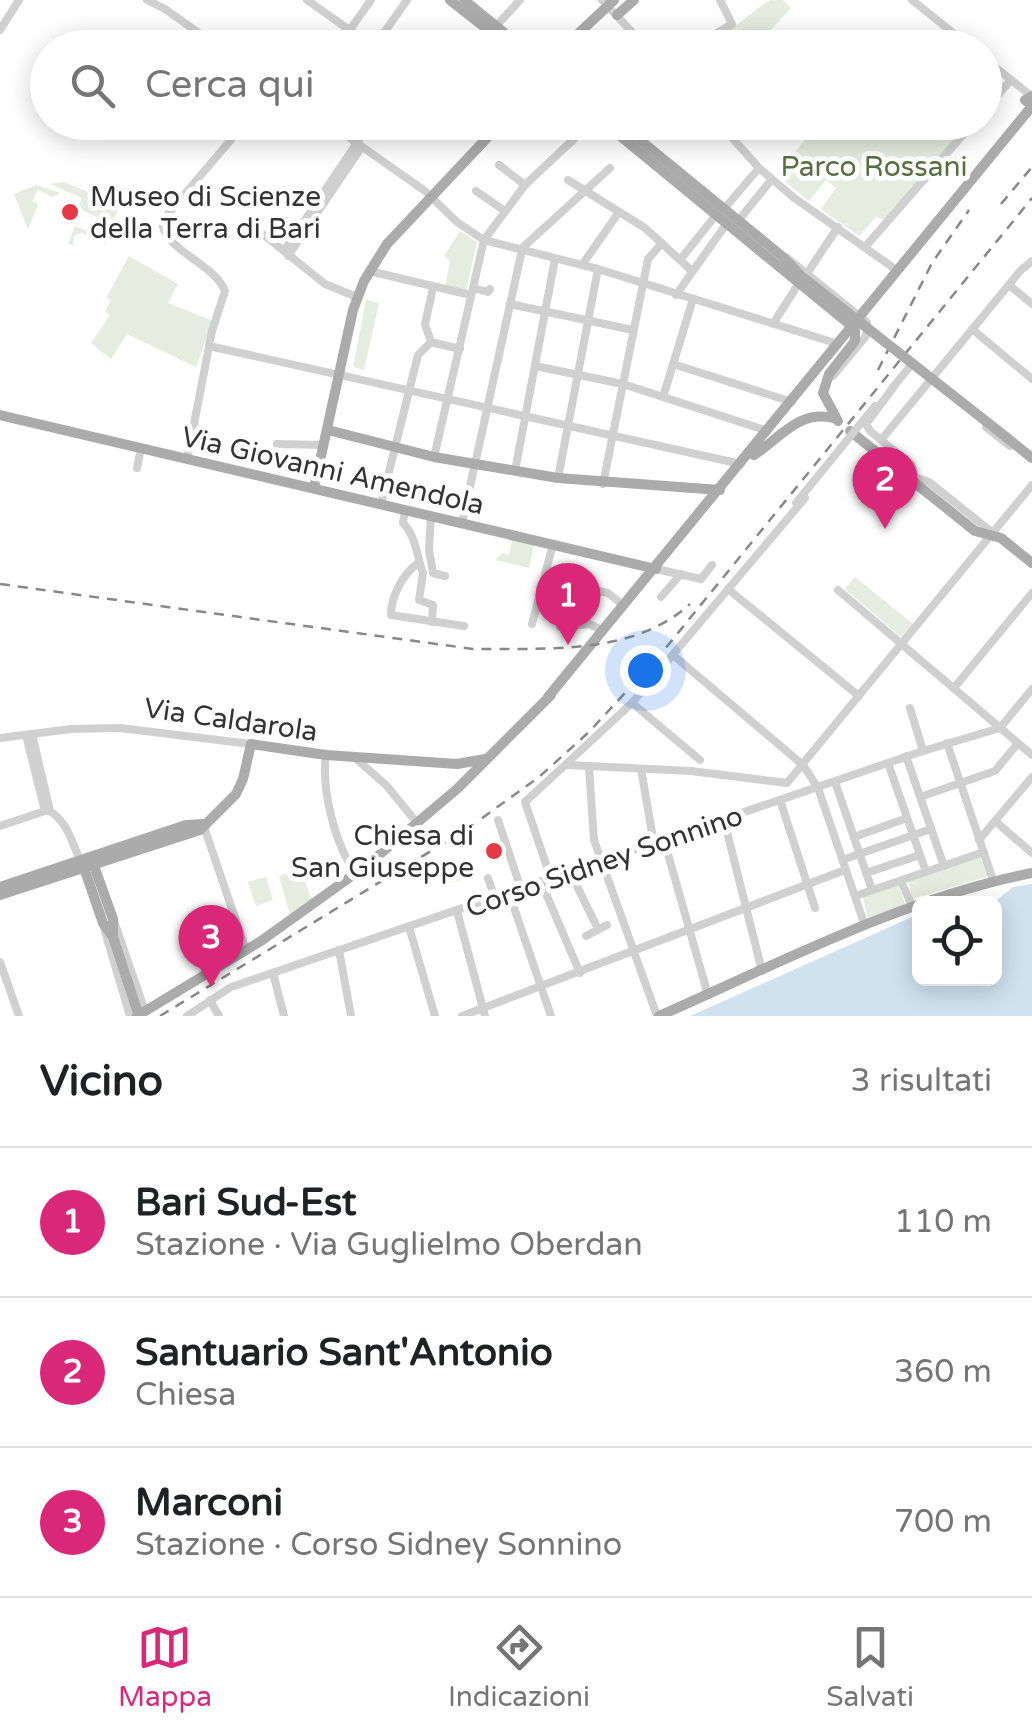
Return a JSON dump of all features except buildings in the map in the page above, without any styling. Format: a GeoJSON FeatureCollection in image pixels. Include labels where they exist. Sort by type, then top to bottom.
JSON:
{"type":"FeatureCollection","features":[{"type":"Feature","properties":{"kind":"main road"},"geometry":{"type":"LineString","coordinates":[[450,0],[494,29]]}},
{"type":"Feature","properties":{"kind":"main road"},"geometry":{"type":"LineString","coordinates":[[464,0],[494,29]]}},
{"type":"Feature","properties":{"kind":"main road"},"geometry":{"type":"LineString","coordinates":[[617,15],[634,0]]}},
{"type":"Feature","properties":{"kind":"main road"},"geometry":{"type":"LineString","coordinates":[[581,30],[608,2]]}},
{"type":"Feature","properties":{"kind":"main road"},"geometry":{"type":"LineString","coordinates":[[1002,138],[1029,103]]}},
{"type":"Feature","properties":{"kind":"main road"},"geometry":{"type":"LineString","coordinates":[[314,488],[357,296],[369,271],[387,244],[484,140]]}},
{"type":"Feature","properties":{"kind":"main road"},"geometry":{"type":"LineString","coordinates":[[631,140],[1032,458]]}},
{"type":"Feature","properties":{"kind":"main road"},"geometry":{"type":"LineString","coordinates":[[548,697],[852,326],[864,319],[1000,140]]}},
{"type":"Feature","properties":{"kind":"main road"},"geometry":{"type":"LineString","coordinates":[[733,222],[783,256],[852,326],[856,341],[823,392],[836,420],[815,415],[802,418],[741,464]]}},
{"type":"Feature","properties":{"kind":"main road","name":"Via Giovanni Amendola"},"geometry":{"type":"LineString","coordinates":[[0,415],[656,569]]}},
{"type":"Feature","properties":{"kind":"main road"},"geometry":{"type":"LineString","coordinates":[[328,430],[434,457],[558,478],[720,490]]}},
{"type":"Feature","properties":{"kind":"main road"},"geometry":{"type":"LineString","coordinates":[[853,433],[926,486],[975,531],[993,533],[1032,564]]}},
{"type":"Feature","properties":{"kind":"main road"},"geometry":{"type":"LineString","coordinates":[[86,864],[138,1015],[246,950],[418,824],[491,757],[580,664],[624,606]]}},
{"type":"Feature","properties":{"kind":"main road"},"geometry":{"type":"LineString","coordinates":[[0,895],[197,822],[203,824],[236,794],[251,744]]}},
{"type":"Feature","properties":{"kind":"main road","name":"Via Caldarola"},"geometry":{"type":"LineString","coordinates":[[251,744],[354,758],[461,765]]}},
{"type":"Feature","properties":{"kind":"main road"},"geometry":{"type":"LineString","coordinates":[[461,765],[491,757]]}},
{"type":"Feature","properties":{"kind":"main road"},"geometry":{"type":"LineString","coordinates":[[461,765],[473,774]]}},
{"type":"Feature","properties":{"kind":"main road"},"geometry":{"type":"LineString","coordinates":[[457,789],[461,765]]}},
{"type":"Feature","properties":{"kind":"main road"},"geometry":{"type":"LineString","coordinates":[[0,887],[86,864]]}},
{"type":"Feature","properties":{"kind":"main road"},"geometry":{"type":"LineString","coordinates":[[942,896],[1032,873]]}},
{"type":"Feature","properties":{"kind":"main road"},"geometry":{"type":"LineString","coordinates":[[658,1016],[912,906]]}},
{"type":"Feature","properties":{"kind":"street"},"geometry":{"type":"LineString","coordinates":[[0,30],[3,19],[20,0]]}},
{"type":"Feature","properties":{"kind":"street"},"geometry":{"type":"LineString","coordinates":[[146,0],[158,2],[196,30]]}},
{"type":"Feature","properties":{"kind":"street"},"geometry":{"type":"LineString","coordinates":[[307,0],[350,29],[370,0]]}},
{"type":"Feature","properties":{"kind":"street"},"geometry":{"type":"LineString","coordinates":[[387,30],[408,0]]}},
{"type":"Feature","properties":{"kind":"street"},"geometry":{"type":"LineString","coordinates":[[720,0],[732,24],[722,30]]}},
{"type":"Feature","properties":{"kind":"street"},"geometry":{"type":"LineString","coordinates":[[494,29],[515,2]]}},
{"type":"Feature","properties":{"kind":"street"},"geometry":{"type":"LineString","coordinates":[[608,2],[631,30]]}},
{"type":"Feature","properties":{"kind":"street"},"geometry":{"type":"LineString","coordinates":[[917,2],[950,30]]}},
{"type":"Feature","properties":{"kind":"street"},"geometry":{"type":"LineString","coordinates":[[1002,73],[1029,103]]}},
{"type":"Feature","properties":{"kind":"street"},"geometry":{"type":"LineString","coordinates":[[1002,90],[1011,80]]}},
{"type":"Feature","properties":{"kind":"street"},"geometry":{"type":"LineString","coordinates":[[188,460],[209,346],[225,297],[223,284],[167,236],[162,221],[231,140]]}},
{"type":"Feature","properties":{"kind":"street"},"geometry":{"type":"LineString","coordinates":[[353,140],[484,240],[693,299],[832,342],[836,348]]}},
{"type":"Feature","properties":{"kind":"street"},"geometry":{"type":"LineString","coordinates":[[286,254],[344,166],[359,151],[359,140]]}},
{"type":"Feature","properties":{"kind":"street"},"geometry":{"type":"LineString","coordinates":[[734,140],[771,178],[898,271]]}},
{"type":"Feature","properties":{"kind":"street"},"geometry":{"type":"LineString","coordinates":[[866,246],[958,140]]}},
{"type":"Feature","properties":{"kind":"street"},"geometry":{"type":"LineString","coordinates":[[434,457],[484,240],[525,186],[572,141]]}},
{"type":"Feature","properties":{"kind":"street"},"geometry":{"type":"LineString","coordinates":[[499,165],[525,186]]}},
{"type":"Feature","properties":{"kind":"street"},"geometry":{"type":"LineString","coordinates":[[462,523],[521,250],[610,168]]}},
{"type":"Feature","properties":{"kind":"street"},"geometry":{"type":"LineString","coordinates":[[680,260],[759,168]]}},
{"type":"Feature","properties":{"kind":"street"},"geometry":{"type":"LineString","coordinates":[[676,294],[771,178]]}},
{"type":"Feature","properties":{"kind":"street"},"geometry":{"type":"LineString","coordinates":[[568,180],[662,243],[692,271]]}},
{"type":"Feature","properties":{"kind":"street"},"geometry":{"type":"LineString","coordinates":[[476,191],[505,211]]}},
{"type":"Feature","properties":{"kind":"street"},"geometry":{"type":"LineString","coordinates":[[582,265],[619,212]]}},
{"type":"Feature","properties":{"kind":"street"},"geometry":{"type":"LineString","coordinates":[[773,324],[838,226]]}},
{"type":"Feature","properties":{"kind":"street"},"geometry":{"type":"LineString","coordinates":[[259,231],[328,286],[357,296]]}},
{"type":"Feature","properties":{"kind":"street"},"geometry":{"type":"LineString","coordinates":[[604,484],[648,259],[662,243]]}},
{"type":"Feature","properties":{"kind":"street"},"geometry":{"type":"LineString","coordinates":[[514,471],[556,259]]}},
{"type":"Feature","properties":{"kind":"street"},"geometry":{"type":"LineString","coordinates":[[882,440],[1032,261]]}},
{"type":"Feature","properties":{"kind":"street"},"geometry":{"type":"LineString","coordinates":[[558,478],[598,270]]}},
{"type":"Feature","properties":{"kind":"street"},"geometry":{"type":"LineString","coordinates":[[369,271],[433,288],[472,292],[490,289]]}},
{"type":"Feature","properties":{"kind":"street"},"geometry":{"type":"LineString","coordinates":[[804,278],[864,319],[864,339],[826,382]]}},
{"type":"Feature","properties":{"kind":"street"},"geometry":{"type":"LineString","coordinates":[[1008,285],[1032,304]]}},
{"type":"Feature","properties":{"kind":"street"},"geometry":{"type":"LineString","coordinates":[[431,342],[425,324],[433,288]]}},
{"type":"Feature","properties":{"kind":"street"},"geometry":{"type":"LineString","coordinates":[[663,396],[693,299]]}},
{"type":"Feature","properties":{"kind":"street"},"geometry":{"type":"LineString","coordinates":[[510,304],[633,330]]}},
{"type":"Feature","properties":{"kind":"street"},"geometry":{"type":"LineString","coordinates":[[972,330],[1032,379]]}},
{"type":"Feature","properties":{"kind":"street"},"geometry":{"type":"LineString","coordinates":[[431,342],[460,349]]}},
{"type":"Feature","properties":{"kind":"street"},"geometry":{"type":"LineString","coordinates":[[381,504],[418,354],[431,342]]}},
{"type":"Feature","properties":{"kind":"street"},"geometry":{"type":"LineString","coordinates":[[209,346],[741,464]]}},
{"type":"Feature","properties":{"kind":"street"},"geometry":{"type":"LineString","coordinates":[[789,516],[914,363],[1002,441],[1032,458]]}},
{"type":"Feature","properties":{"kind":"street"},"geometry":{"type":"LineString","coordinates":[[673,364],[792,402]]}},
{"type":"Feature","properties":{"kind":"street"},"geometry":{"type":"LineString","coordinates":[[535,366],[623,384],[768,431]]}},
{"type":"Feature","properties":{"kind":"street"},"geometry":{"type":"LineString","coordinates":[[895,385],[866,424],[911,464],[910,478]]}},
{"type":"Feature","properties":{"kind":"street"},"geometry":{"type":"LineString","coordinates":[[580,973],[546,881],[525,802],[632,704],[853,433]]}},
{"type":"Feature","properties":{"kind":"street"},"geometry":{"type":"LineString","coordinates":[[277,444],[324,445]]}},
{"type":"Feature","properties":{"kind":"street"},"geometry":{"type":"LineString","coordinates":[[137,467],[142,448]]}},
{"type":"Feature","properties":{"kind":"street"},"geometry":{"type":"LineString","coordinates":[[568,765],[691,771],[788,782],[1032,485]]}},
{"type":"Feature","properties":{"kind":"street"},"geometry":{"type":"LineString","coordinates":[[926,486],[993,533]]}},
{"type":"Feature","properties":{"kind":"street"},"geometry":{"type":"LineString","coordinates":[[405,510],[403,523],[411,532],[417,564],[423,572],[419,600],[433,605],[432,622]]}},
{"type":"Feature","properties":{"kind":"street"},"geometry":{"type":"LineString","coordinates":[[431,516],[430,562],[434,573],[445,576]]}},
{"type":"Feature","properties":{"kind":"street"},"geometry":{"type":"LineString","coordinates":[[975,531],[976,553]]}},
{"type":"Feature","properties":{"kind":"street"},"geometry":{"type":"LineString","coordinates":[[532,624],[553,544]]}},
{"type":"Feature","properties":{"kind":"street"},"geometry":{"type":"LineString","coordinates":[[417,564],[404,579],[390,612],[393,616],[464,626]]}},
{"type":"Feature","properties":{"kind":"street"},"geometry":{"type":"LineString","coordinates":[[656,569],[702,579],[712,565]]}},
{"type":"Feature","properties":{"kind":"street"},"geometry":{"type":"LineString","coordinates":[[661,597],[681,574]]}},
{"type":"Feature","properties":{"kind":"street"},"geometry":{"type":"LineString","coordinates":[[545,579],[608,593],[624,606]]}},
{"type":"Feature","properties":{"kind":"street"},"geometry":{"type":"LineString","coordinates":[[728,589],[859,696]]}},
{"type":"Feature","properties":{"kind":"street"},"geometry":{"type":"LineString","coordinates":[[838,590],[1032,755]]}},
{"type":"Feature","properties":{"kind":"street"},"geometry":{"type":"LineString","coordinates":[[954,688],[1032,592]]}},
{"type":"Feature","properties":{"kind":"street"},"geometry":{"type":"LineString","coordinates":[[586,607],[558,612],[560,627],[589,624],[602,630]]}},
{"type":"Feature","properties":{"kind":"street"},"geometry":{"type":"LineString","coordinates":[[672,655],[803,765],[818,788],[865,926]]}},
{"type":"Feature","properties":{"kind":"street"},"geometry":{"type":"LineString","coordinates":[[1000,728],[1032,689]]}},
{"type":"Feature","properties":{"kind":"street"},"geometry":{"type":"LineString","coordinates":[[632,704],[700,760]]}},
{"type":"Feature","properties":{"kind":"street"},"geometry":{"type":"LineString","coordinates":[[910,708],[924,750]]}},
{"type":"Feature","properties":{"kind":"street","name":"Via Caldarola"},"geometry":{"type":"LineString","coordinates":[[0,738],[71,728],[120,728],[251,744]]}},
{"type":"Feature","properties":{"kind":"street","name":"Corso Sidney Sonnino"},"geometry":{"type":"LineString","coordinates":[[187,1016],[231,987],[906,756],[1000,728]]}},
{"type":"Feature","properties":{"kind":"street"},"geometry":{"type":"LineString","coordinates":[[29,735],[47,811],[64,824],[86,864]]}},
{"type":"Feature","properties":{"kind":"street"},"geometry":{"type":"LineString","coordinates":[[947,743],[993,880]]}},
{"type":"Feature","properties":{"kind":"street"},"geometry":{"type":"LineString","coordinates":[[920,797],[995,771],[1018,744]]}},
{"type":"Feature","properties":{"kind":"street"},"geometry":{"type":"LineString","coordinates":[[326,755],[326,790],[344,858],[356,873]]}},
{"type":"Feature","properties":{"kind":"street"},"geometry":{"type":"LineString","coordinates":[[906,756],[944,866]]}},
{"type":"Feature","properties":{"kind":"street"},"geometry":{"type":"LineString","coordinates":[[354,758],[386,785],[418,824]]}},
{"type":"Feature","properties":{"kind":"street"},"geometry":{"type":"LineString","coordinates":[[888,763],[926,872]]}},
{"type":"Feature","properties":{"kind":"street"},"geometry":{"type":"LineString","coordinates":[[590,768],[594,840],[658,1016]]}},
{"type":"Feature","properties":{"kind":"street"},"geometry":{"type":"LineString","coordinates":[[641,770],[654,844]]}},
{"type":"Feature","properties":{"kind":"street"},"geometry":{"type":"LineString","coordinates":[[979,840],[1032,777]]}},
{"type":"Feature","properties":{"kind":"street"},"geometry":{"type":"LineString","coordinates":[[836,782],[872,890]]}},
{"type":"Feature","properties":{"kind":"street"},"geometry":{"type":"LineString","coordinates":[[780,800],[815,908]]}},
{"type":"Feature","properties":{"kind":"street"},"geometry":{"type":"LineString","coordinates":[[0,826],[47,811]]}},
{"type":"Feature","properties":{"kind":"street"},"geometry":{"type":"LineString","coordinates":[[854,837],[907,818]]}},
{"type":"Feature","properties":{"kind":"street"},"geometry":{"type":"LineString","coordinates":[[498,820],[522,889]]}},
{"type":"Feature","properties":{"kind":"street"},"geometry":{"type":"LineString","coordinates":[[724,820],[762,971]]}},
{"type":"Feature","properties":{"kind":"street"},"geometry":{"type":"LineString","coordinates":[[995,821],[1032,852]]}},
{"type":"Feature","properties":{"kind":"street"},"geometry":{"type":"LineString","coordinates":[[203,824],[246,950]]}},
{"type":"Feature","properties":{"kind":"street"},"geometry":{"type":"LineString","coordinates":[[842,860],[932,829]]}},
{"type":"Feature","properties":{"kind":"street"},"geometry":{"type":"LineString","coordinates":[[664,840],[708,994]]}},
{"type":"Feature","properties":{"kind":"street"},"geometry":{"type":"LineString","coordinates":[[855,896],[984,852]]}},
{"type":"Feature","properties":{"kind":"street"},"geometry":{"type":"LineString","coordinates":[[866,873],[920,855]]}},
{"type":"Feature","properties":{"kind":"street"},"geometry":{"type":"LineString","coordinates":[[462,1016],[484,1012],[846,870]]}},
{"type":"Feature","properties":{"kind":"street"},"geometry":{"type":"LineString","coordinates":[[570,872],[602,927],[586,936]]}},
{"type":"Feature","properties":{"kind":"street"},"geometry":{"type":"LineString","coordinates":[[488,878],[495,898]]}},
{"type":"Feature","properties":{"kind":"street"},"geometry":{"type":"LineString","coordinates":[[901,880],[912,896]]}},
{"type":"Feature","properties":{"kind":"street"},"geometry":{"type":"LineString","coordinates":[[508,893],[550,1016]]}},
{"type":"Feature","properties":{"kind":"street"},"geometry":{"type":"LineString","coordinates":[[456,911],[484,1012]]}},
{"type":"Feature","properties":{"kind":"street"},"geometry":{"type":"LineString","coordinates":[[108,921],[138,1015]]}},
{"type":"Feature","properties":{"kind":"street"},"geometry":{"type":"LineString","coordinates":[[108,921],[138,1015]]}},
{"type":"Feature","properties":{"kind":"street"},"geometry":{"type":"LineString","coordinates":[[410,926],[435,1016]]}},
{"type":"Feature","properties":{"kind":"street"},"geometry":{"type":"LineString","coordinates":[[339,950],[352,1016]]}},
{"type":"Feature","properties":{"kind":"street"},"geometry":{"type":"LineString","coordinates":[[0,962],[18,1014],[5,1016]]}},
{"type":"Feature","properties":{"kind":"street"},"geometry":{"type":"LineString","coordinates":[[273,973],[284,1016]]}},
{"type":"Feature","properties":{"kind":"street"},"geometry":{"type":"LineString","coordinates":[[210,1000],[219,1016]]}},
{"type":"Feature","properties":{"kind":"green space"},"geometry":{"type":"Polygon","coordinates":[[[770,0],[783,0],[791,8],[771,30],[730,30],[770,0]]]}},
{"type":"Feature","properties":{"kind":"green space","name":"Parco Rossani"},"geometry":{"type":"Polygon","coordinates":[[[805,140],[953,140],[885,220],[876,217],[859,236],[821,209],[836,188],[826,180],[809,201],[777,175],[805,140]]]}},
{"type":"Feature","properties":{"kind":"green space"},"geometry":{"type":"Polygon","coordinates":[[[64,182],[119,205],[106,244],[80,233],[74,236],[75,246],[68,244],[75,226],[94,234],[101,219],[78,208],[82,198],[50,184],[64,182]]]}},
{"type":"Feature","properties":{"kind":"green space"},"geometry":{"type":"Polygon","coordinates":[[[36,185],[60,193],[53,197],[38,190],[32,201],[38,204],[28,229],[14,194],[36,185]]]}},
{"type":"Feature","properties":{"kind":"green space"},"geometry":{"type":"Polygon","coordinates":[[[460,231],[477,242],[466,291],[445,287],[450,261],[444,256],[460,231]]]}},
{"type":"Feature","properties":{"kind":"green space"},"geometry":{"type":"Polygon","coordinates":[[[129,256],[178,284],[168,303],[213,321],[196,367],[127,334],[111,359],[91,343],[110,315],[105,311],[111,300],[106,298],[129,256]]]}},
{"type":"Feature","properties":{"kind":"green space"},"geometry":{"type":"Polygon","coordinates":[[[366,300],[379,303],[364,370],[353,367],[366,300]]]}},
{"type":"Feature","properties":{"kind":"green space"},"geometry":{"type":"Polygon","coordinates":[[[512,540],[534,545],[529,568],[495,560],[502,553],[509,555],[512,540]]]}},
{"type":"Feature","properties":{"kind":"green space"},"geometry":{"type":"Polygon","coordinates":[[[855,577],[913,624],[901,637],[845,589],[855,577]]]}},
{"type":"Feature","properties":{"kind":"green space"},"geometry":{"type":"Polygon","coordinates":[[[980,857],[988,874],[912,899],[908,881],[980,857]]]}},
{"type":"Feature","properties":{"kind":"green space"},"geometry":{"type":"Polygon","coordinates":[[[469,858],[475,875],[442,886],[436,869],[469,858]]]}},
{"type":"Feature","properties":{"kind":"green space"},"geometry":{"type":"Polygon","coordinates":[[[301,869],[311,899],[290,914],[279,876],[301,869]]]}},
{"type":"Feature","properties":{"kind":"green space"},"geometry":{"type":"Polygon","coordinates":[[[266,877],[273,900],[256,906],[248,882],[266,877]]]}},
{"type":"Feature","properties":{"kind":"green space"},"geometry":{"type":"Polygon","coordinates":[[[898,885],[905,904],[868,918],[863,897],[898,885]]]}},
{"type":"Feature","properties":{"kind":"water"},"geometry":{"type":"Polygon","coordinates":[[[1032,884],[1032,1016],[690,1016],[912,917],[912,986],[1002,986],[1002,896],[1013,887],[1032,884]]]}},
{"type":"Feature","properties":{"kind":"railway"},"geometry":{"type":"LineString","coordinates":[[1001,204],[1032,167]]}},
{"type":"Feature","properties":{"kind":"railway"},"geometry":{"type":"LineString","coordinates":[[160,1016],[467,829],[539,777],[589,732],[660,655],[1032,198]]}},
{"type":"Feature","properties":{"kind":"railway"},"geometry":{"type":"LineString","coordinates":[[878,370],[932,263],[969,210]]}},
{"type":"Feature","properties":{"kind":"railway"},"geometry":{"type":"LineString","coordinates":[[0,584],[473,649],[558,648],[615,641],[667,621],[690,604]]}},
{"type":"Feature","properties":{"kind":"place","name":"Museo di Scienze della Terra di Bari"},"geometry":{"type":"Point","coordinates":[70,212]}},
{"type":"Feature","properties":{"kind":"place","name":"Santuario Sant'Antonio"},"geometry":{"type":"Point","coordinates":[885,529]}},
{"type":"Feature","properties":{"kind":"place","name":"Bari Sud-Est"},"geometry":{"type":"Point","coordinates":[568,645]}},
{"type":"Feature","properties":{"kind":"place","name":"Chiesa di San Giuseppe"},"geometry":{"type":"Point","coordinates":[494,851]}},
{"type":"Feature","properties":{"kind":"place","name":"Marconi"},"geometry":{"type":"Point","coordinates":[211,987]}}]}
